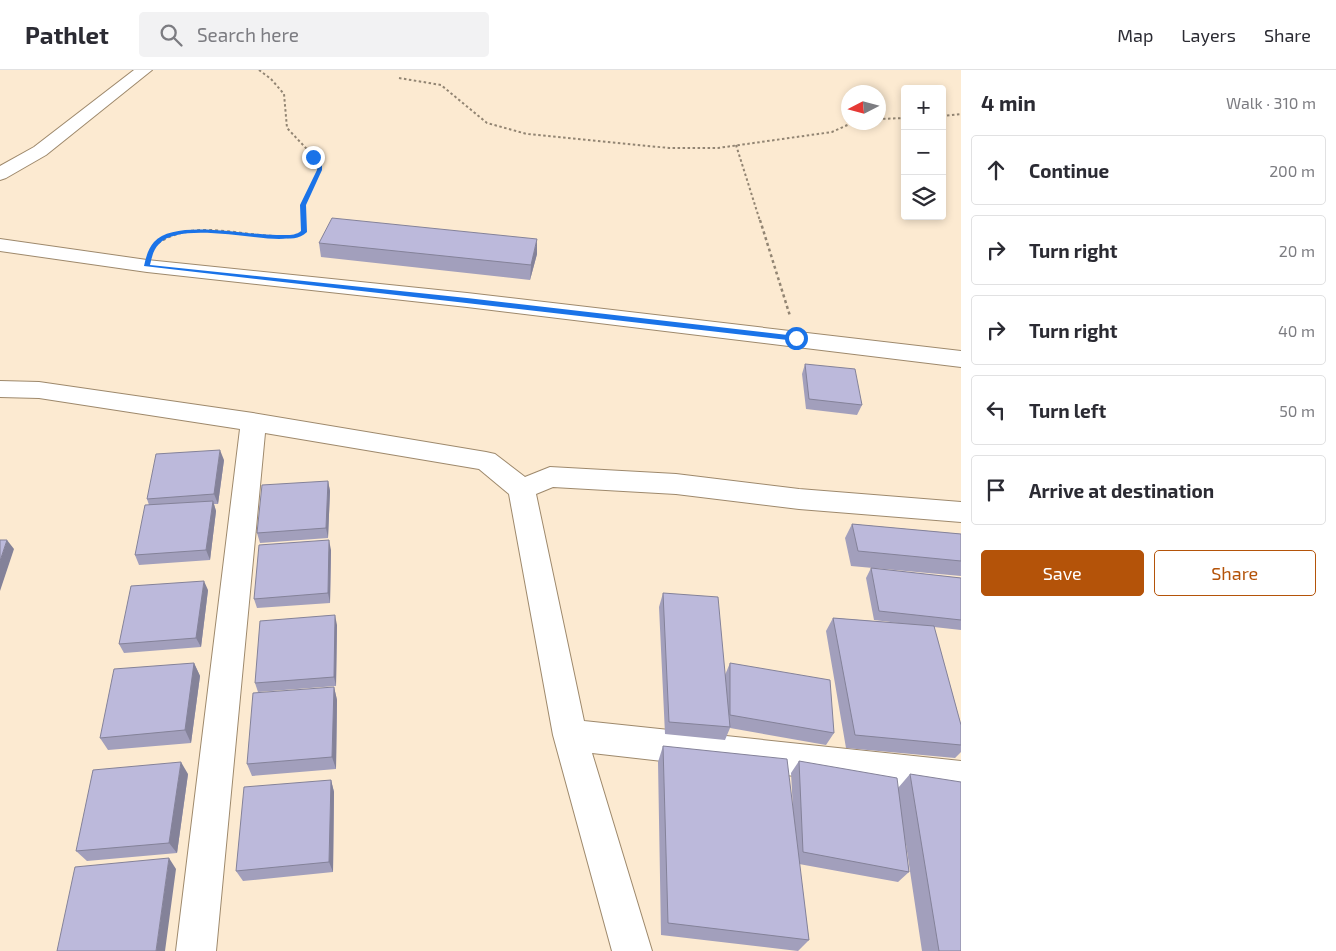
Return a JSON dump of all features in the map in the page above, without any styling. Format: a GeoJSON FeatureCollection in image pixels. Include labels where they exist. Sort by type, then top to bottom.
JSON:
{"type":"FeatureCollection","features":[{"type":"Feature","properties":{"kind":"street"},"geometry":{"type":"LineString","coordinates":[[0,174],[40,151],[144,70]]}},
{"type":"Feature","properties":{"kind":"street"},"geometry":{"type":"LineString","coordinates":[[0,245],[147,266],[467,300],[961,359]]}},
{"type":"Feature","properties":{"kind":"street"},"geometry":{"type":"LineString","coordinates":[[0,389],[39,390],[253,422],[486,461],[522,489],[570,735],[632,951]]}},
{"type":"Feature","properties":{"kind":"street"},"geometry":{"type":"LineString","coordinates":[[196,951],[253,422]]}},
{"type":"Feature","properties":{"kind":"street"},"geometry":{"type":"LineString","coordinates":[[522,489],[550,476],[676,484],[808,500],[961,512]]}},
{"type":"Feature","properties":{"kind":"street"},"geometry":{"type":"LineString","coordinates":[[570,735],[961,778]]}},
{"type":"Feature","properties":{"kind":"path"},"geometry":{"type":"LineString","coordinates":[[147,266],[150,252],[157,241],[178,232],[203,231],[263,237],[298,236],[304,232],[303,205],[320,170],[320,163],[287,128],[284,94],[271,79],[259,70]]}},
{"type":"Feature","properties":{"kind":"path"},"geometry":{"type":"LineString","coordinates":[[399,78],[441,85],[487,123],[527,134],[669,148],[718,148],[832,132],[841,127]]}},
{"type":"Feature","properties":{"kind":"path"},"geometry":{"type":"LineString","coordinates":[[946,116],[961,114]]}},
{"type":"Feature","properties":{"kind":"path"},"geometry":{"type":"LineString","coordinates":[[886,119],[901,118]]}},
{"type":"Feature","properties":{"kind":"path"},"geometry":{"type":"LineString","coordinates":[[736,145],[796,338]]}},
{"type":"Feature","properties":{"kind":"building"},"geometry":{"type":"Polygon","coordinates":[[[332,218],[537,239],[531,265],[319,243],[332,218]]]}},
{"type":"Feature","properties":{"kind":"building"},"geometry":{"type":"Polygon","coordinates":[[[805,364],[855,369],[862,405],[809,399],[805,364]]]}},
{"type":"Feature","properties":{"kind":"building"},"geometry":{"type":"Polygon","coordinates":[[[220,450],[214,494],[147,499],[156,454],[220,450]]]}},
{"type":"Feature","properties":{"kind":"building"},"geometry":{"type":"Polygon","coordinates":[[[328,481],[326,528],[257,533],[262,485],[328,481]]]}},
{"type":"Feature","properties":{"kind":"building"},"geometry":{"type":"Polygon","coordinates":[[[213,501],[206,550],[135,555],[145,505],[213,501]]]}},
{"type":"Feature","properties":{"kind":"building"},"geometry":{"type":"Polygon","coordinates":[[[852,524],[961,534],[961,561],[858,551],[852,524]]]}},
{"type":"Feature","properties":{"kind":"building"},"geometry":{"type":"Polygon","coordinates":[[[0,540],[7,540],[0,561],[0,540]]]}},
{"type":"Feature","properties":{"kind":"building"},"geometry":{"type":"Polygon","coordinates":[[[329,540],[328,593],[254,599],[259,545],[329,540]]]}},
{"type":"Feature","properties":{"kind":"building"},"geometry":{"type":"Polygon","coordinates":[[[871,568],[961,578],[961,620],[879,611],[871,568]]]}},
{"type":"Feature","properties":{"kind":"building"},"geometry":{"type":"Polygon","coordinates":[[[204,581],[196,638],[119,644],[131,586],[204,581]]]}},
{"type":"Feature","properties":{"kind":"building"},"geometry":{"type":"Polygon","coordinates":[[[663,593],[718,597],[730,727],[669,722],[663,593]]]}},
{"type":"Feature","properties":{"kind":"building"},"geometry":{"type":"Polygon","coordinates":[[[335,615],[334,677],[255,683],[260,621],[335,615]]]}},
{"type":"Feature","properties":{"kind":"building"},"geometry":{"type":"Polygon","coordinates":[[[833,618],[934,626],[961,725],[961,745],[855,735],[833,618]]]}},
{"type":"Feature","properties":{"kind":"building"},"geometry":{"type":"Polygon","coordinates":[[[194,663],[185,730],[100,738],[114,669],[194,663]]]}},
{"type":"Feature","properties":{"kind":"building"},"geometry":{"type":"Polygon","coordinates":[[[730,663],[830,680],[834,733],[730,715],[730,663]]]}},
{"type":"Feature","properties":{"kind":"building"},"geometry":{"type":"Polygon","coordinates":[[[334,687],[332,757],[247,764],[253,693],[334,687]]]}},
{"type":"Feature","properties":{"kind":"building"},"geometry":{"type":"Polygon","coordinates":[[[663,746],[787,759],[809,940],[668,923],[663,746]]]}},
{"type":"Feature","properties":{"kind":"building"},"geometry":{"type":"Polygon","coordinates":[[[799,761],[897,778],[909,872],[803,852],[799,761]]]}},
{"type":"Feature","properties":{"kind":"building"},"geometry":{"type":"Polygon","coordinates":[[[181,762],[169,843],[76,851],[93,770],[181,762]]]}},
{"type":"Feature","properties":{"kind":"building"},"geometry":{"type":"Polygon","coordinates":[[[910,774],[961,782],[961,951],[939,951],[910,774]]]}},
{"type":"Feature","properties":{"kind":"building"},"geometry":{"type":"Polygon","coordinates":[[[331,780],[329,862],[236,871],[244,787],[331,780]]]}},
{"type":"Feature","properties":{"kind":"building"},"geometry":{"type":"Polygon","coordinates":[[[169,858],[156,951],[57,951],[75,867],[169,858]]]}},
{"type":"Feature","properties":{"kind":"route"},"geometry":{"type":"LineString","coordinates":[[313,157],[320,163],[320,170],[303,205],[304,232],[298,236],[263,237],[203,231],[178,232],[157,241],[150,252],[147,266],[796,338]]}}]}
